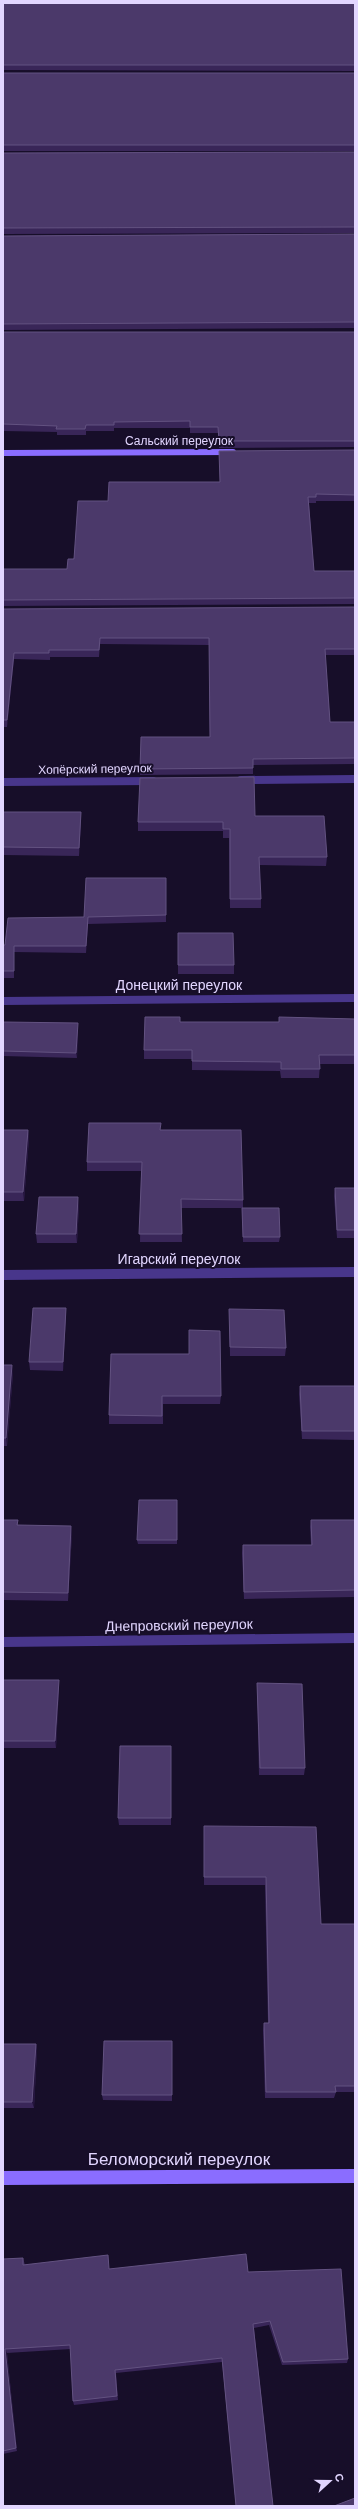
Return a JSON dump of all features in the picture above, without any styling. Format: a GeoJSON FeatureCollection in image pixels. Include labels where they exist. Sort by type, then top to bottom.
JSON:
{"type":"FeatureCollection","features":[{"type":"Feature","properties":{"kind":"main road","name":"Сальский переулок"},"geometry":{"type":"LineString","coordinates":[[3,452],[238,452]]}},
{"type":"Feature","properties":{"kind":"main road","name":"Беломорский переулок"},"geometry":{"type":"LineString","coordinates":[[3,2178],[355,2176]]}},
{"type":"Feature","properties":{"kind":"street"},"geometry":{"type":"LineString","coordinates":[[230,780],[355,779]]}},
{"type":"Feature","properties":{"kind":"street","name":"Хопёрский переулок"},"geometry":{"type":"LineString","coordinates":[[3,782],[159,781]]}},
{"type":"Feature","properties":{"kind":"street","name":"Донецкий переулок"},"geometry":{"type":"LineString","coordinates":[[3,1001],[355,998]]}},
{"type":"Feature","properties":{"kind":"street","name":"Игарский переулок"},"geometry":{"type":"LineString","coordinates":[[3,1275],[355,1272]]}},
{"type":"Feature","properties":{"kind":"street","name":"Днепровский переулок"},"geometry":{"type":"LineString","coordinates":[[3,1642],[355,1638]]}},
{"type":"Feature","properties":{"kind":"building"},"geometry":{"type":"Polygon","coordinates":[[[3,3],[355,3],[355,65],[3,65],[3,3]]]}},
{"type":"Feature","properties":{"kind":"building"},"geometry":{"type":"Polygon","coordinates":[[[3,73],[355,73],[355,145],[3,145],[3,73]]]}},
{"type":"Feature","properties":{"kind":"building"},"geometry":{"type":"Polygon","coordinates":[[[355,152],[355,227],[3,228],[3,153],[355,152]]]}},
{"type":"Feature","properties":{"kind":"building"},"geometry":{"type":"Polygon","coordinates":[[[355,234],[355,322],[3,324],[3,236],[355,234]]]}},
{"type":"Feature","properties":{"kind":"building"},"geometry":{"type":"Polygon","coordinates":[[[3,332],[355,332],[355,441],[219,441],[218,427],[190,427],[190,421],[114,422],[114,425],[86,425],[85,429],[56,429],[57,426],[3,424],[3,332]]]}},
{"type":"Feature","properties":{"kind":"building"},"geometry":{"type":"Polygon","coordinates":[[[355,450],[355,495],[316,494],[316,497],[308,497],[314,571],[355,571],[355,598],[3,600],[3,569],[67,569],[68,559],[74,559],[78,501],[108,501],[109,482],[220,482],[219,451],[355,450]]]}},
{"type":"Feature","properties":{"kind":"building"},"geometry":{"type":"Polygon","coordinates":[[[355,607],[355,649],[325,649],[330,722],[355,722],[355,758],[253,759],[253,768],[140,769],[141,737],[210,737],[209,638],[100,638],[99,650],[49,650],[49,653],[14,653],[7,720],[3,720],[3,609],[355,607]]]}},
{"type":"Feature","properties":{"kind":"building"},"geometry":{"type":"Polygon","coordinates":[[[254,777],[255,816],[324,816],[327,857],[259,857],[261,899],[230,899],[230,829],[223,829],[223,822],[138,822],[140,778],[254,777]]]}},
{"type":"Feature","properties":{"kind":"building"},"geometry":{"type":"Polygon","coordinates":[[[3,812],[81,812],[79,848],[3,847],[3,812]]]}},
{"type":"Feature","properties":{"kind":"building"},"geometry":{"type":"Polygon","coordinates":[[[86,878],[166,878],[166,915],[88,917],[86,946],[14,946],[14,971],[3,971],[3,945],[5,945],[8,918],[84,917],[86,878]]]}},
{"type":"Feature","properties":{"kind":"building"},"geometry":{"type":"Polygon","coordinates":[[[178,933],[233,933],[234,965],[178,965],[178,933]]]}},
{"type":"Feature","properties":{"kind":"building"},"geometry":{"type":"Polygon","coordinates":[[[145,1017],[180,1017],[180,1022],[279,1022],[279,1017],[355,1019],[355,1055],[319,1055],[320,1069],[281,1069],[281,1062],[192,1061],[192,1050],[144,1050],[145,1017]]]}},
{"type":"Feature","properties":{"kind":"building"},"geometry":{"type":"Polygon","coordinates":[[[3,1022],[78,1023],[76,1053],[3,1051],[3,1022]]]}},
{"type":"Feature","properties":{"kind":"building"},"geometry":{"type":"Polygon","coordinates":[[[89,1123],[161,1123],[160,1130],[241,1130],[243,1200],[181,1199],[182,1234],[139,1234],[142,1162],[87,1162],[89,1123]]]}},
{"type":"Feature","properties":{"kind":"building"},"geometry":{"type":"Polygon","coordinates":[[[3,1130],[28,1130],[23,1192],[3,1192],[3,1130]]]}},
{"type":"Feature","properties":{"kind":"building"},"geometry":{"type":"Polygon","coordinates":[[[335,1188],[355,1188],[355,1230],[337,1230],[335,1188]]]}},
{"type":"Feature","properties":{"kind":"building"},"geometry":{"type":"Polygon","coordinates":[[[39,1197],[78,1197],[76,1234],[36,1234],[39,1197]]]}},
{"type":"Feature","properties":{"kind":"building"},"geometry":{"type":"Polygon","coordinates":[[[242,1208],[279,1208],[280,1237],[243,1237],[242,1208]]]}},
{"type":"Feature","properties":{"kind":"building"},"geometry":{"type":"Polygon","coordinates":[[[33,1308],[66,1308],[63,1362],[29,1362],[33,1308]]]}},
{"type":"Feature","properties":{"kind":"building"},"geometry":{"type":"Polygon","coordinates":[[[229,1309],[284,1310],[286,1348],[230,1347],[229,1309]]]}},
{"type":"Feature","properties":{"kind":"building"},"geometry":{"type":"Polygon","coordinates":[[[189,1330],[220,1331],[221,1396],[162,1396],[162,1416],[109,1415],[111,1354],[189,1354],[189,1330]]]}},
{"type":"Feature","properties":{"kind":"building"},"geometry":{"type":"Polygon","coordinates":[[[3,1365],[12,1365],[6,1438],[3,1438],[3,1365]]]}},
{"type":"Feature","properties":{"kind":"building"},"geometry":{"type":"Polygon","coordinates":[[[300,1386],[355,1386],[355,1431],[302,1431],[300,1386]]]}},
{"type":"Feature","properties":{"kind":"building"},"geometry":{"type":"Polygon","coordinates":[[[139,1500],[177,1500],[177,1540],[137,1540],[139,1500]]]}},
{"type":"Feature","properties":{"kind":"building"},"geometry":{"type":"Polygon","coordinates":[[[3,1520],[18,1520],[17,1525],[71,1526],[68,1593],[3,1592],[3,1520]]]}},
{"type":"Feature","properties":{"kind":"building"},"geometry":{"type":"Polygon","coordinates":[[[311,1520],[355,1520],[355,1590],[244,1592],[243,1545],[312,1545],[311,1520]]]}},
{"type":"Feature","properties":{"kind":"building"},"geometry":{"type":"Polygon","coordinates":[[[3,1680],[59,1680],[55,1741],[3,1741],[3,1680]]]}},
{"type":"Feature","properties":{"kind":"building"},"geometry":{"type":"Polygon","coordinates":[[[257,1683],[302,1684],[305,1768],[260,1768],[257,1683]]]}},
{"type":"Feature","properties":{"kind":"building"},"geometry":{"type":"Polygon","coordinates":[[[120,1746],[171,1746],[171,1818],[118,1818],[120,1746]]]}},
{"type":"Feature","properties":{"kind":"building"},"geometry":{"type":"Polygon","coordinates":[[[204,1826],[316,1827],[321,1924],[355,1924],[355,2086],[335,2086],[336,2092],[266,2092],[264,2023],[269,2023],[266,1877],[204,1877],[204,1826]]]}},
{"type":"Feature","properties":{"kind":"building"},"geometry":{"type":"Polygon","coordinates":[[[104,2041],[172,2041],[172,2095],[102,2095],[104,2041]]]}},
{"type":"Feature","properties":{"kind":"building"},"geometry":{"type":"Polygon","coordinates":[[[3,2044],[36,2044],[32,2102],[3,2102],[3,2044]]]}},
{"type":"Feature","properties":{"kind":"building"},"geometry":{"type":"Polygon","coordinates":[[[246,2254],[248,2272],[341,2269],[348,2359],[283,2362],[270,2321],[253,2324],[273,2506],[236,2506],[222,2358],[115,2370],[117,2396],[73,2401],[70,2345],[5,2349],[16,2448],[3,2451],[3,2259],[23,2258],[23,2265],[108,2255],[109,2269],[246,2254]]]}},
{"type":"Feature","properties":{"kind":"building"},"geometry":{"type":"Polygon","coordinates":[[[355,2498],[355,2506],[334,2506],[355,2498]]]}}]}
